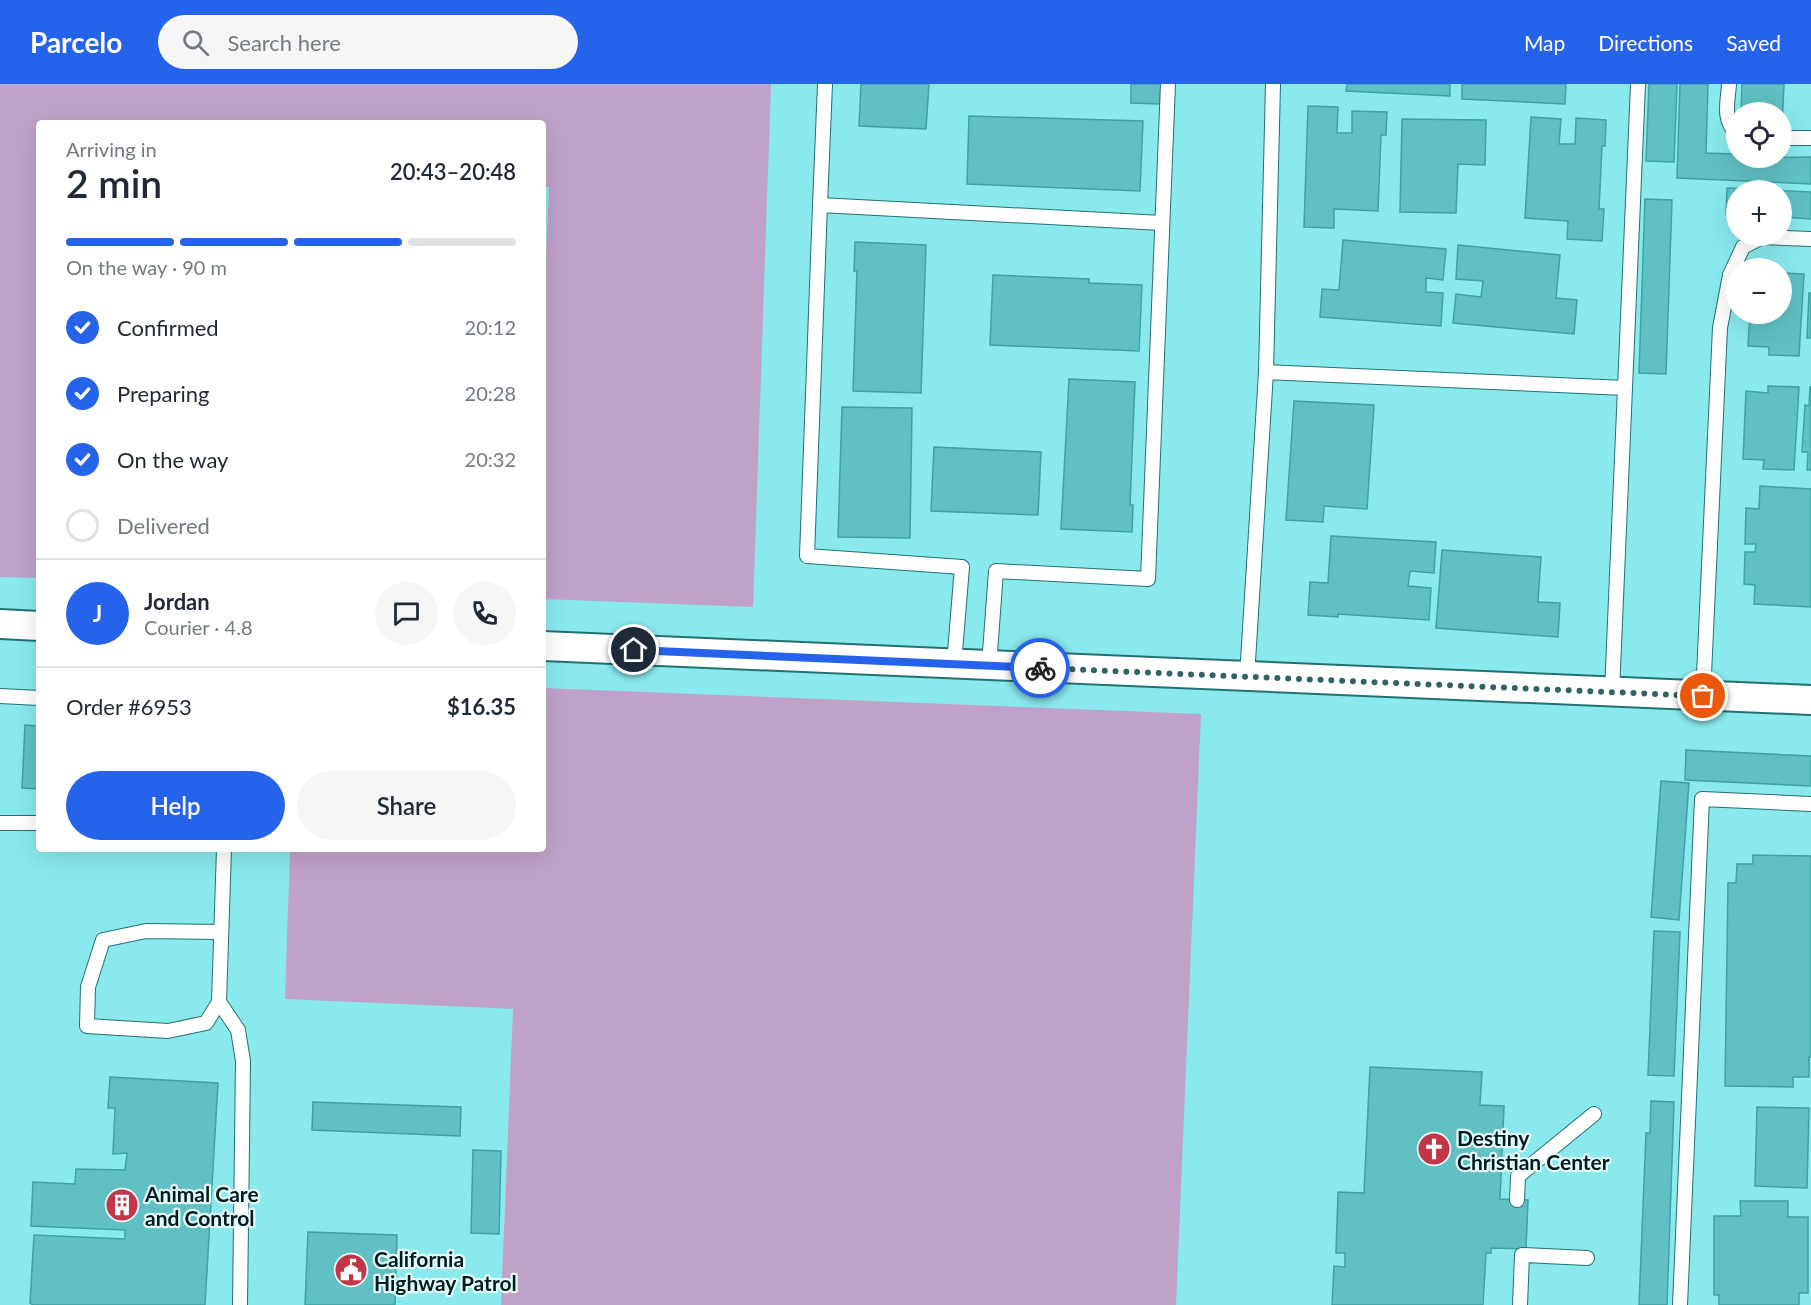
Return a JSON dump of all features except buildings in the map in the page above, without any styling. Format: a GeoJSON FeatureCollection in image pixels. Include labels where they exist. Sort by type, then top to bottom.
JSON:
{"type":"FeatureCollection","features":[{"type":"Feature","properties":{"kind":"street"},"geometry":{"type":"LineString","coordinates":[[0,624],[36,626]]}},
{"type":"Feature","properties":{"kind":"street"},"geometry":{"type":"LineString","coordinates":[[546,646],[1811,700]]}},
{"type":"Feature","properties":{"kind":"lane"},"geometry":{"type":"LineString","coordinates":[[825,84],[807,556],[962,567],[954,664]]}},
{"type":"Feature","properties":{"kind":"lane"},"geometry":{"type":"LineString","coordinates":[[989,666],[996,571],[1148,579],[1168,84]]}},
{"type":"Feature","properties":{"kind":"lane"},"geometry":{"type":"LineString","coordinates":[[1247,677],[1266,372],[1273,84]]}},
{"type":"Feature","properties":{"kind":"lane"},"geometry":{"type":"LineString","coordinates":[[1612,692],[1638,84]]}},
{"type":"Feature","properties":{"kind":"lane"},"geometry":{"type":"LineString","coordinates":[[1728,84],[1728,102]]}},
{"type":"Feature","properties":{"kind":"lane"},"geometry":{"type":"LineString","coordinates":[[1792,138],[1811,138]]}},
{"type":"Feature","properties":{"kind":"lane"},"geometry":{"type":"LineString","coordinates":[[820,205],[1162,223]]}},
{"type":"Feature","properties":{"kind":"lane"},"geometry":{"type":"LineString","coordinates":[[1703,696],[1720,328],[1730,276],[1743,247],[1762,237],[1811,239]]}},
{"type":"Feature","properties":{"kind":"lane"},"geometry":{"type":"LineString","coordinates":[[1266,372],[1625,388]]}},
{"type":"Feature","properties":{"kind":"lane"},"geometry":{"type":"LineString","coordinates":[[0,696],[36,698]]}},
{"type":"Feature","properties":{"kind":"lane"},"geometry":{"type":"LineString","coordinates":[[1680,1305],[1702,799],[1811,804]]}},
{"type":"Feature","properties":{"kind":"lane"},"geometry":{"type":"LineString","coordinates":[[0,823],[36,824]]}},
{"type":"Feature","properties":{"kind":"lane"},"geometry":{"type":"LineString","coordinates":[[221,932],[146,931],[103,940],[88,987],[87,1026],[168,1031],[206,1023],[219,1002],[224,852]]}},
{"type":"Feature","properties":{"kind":"lane"},"geometry":{"type":"LineString","coordinates":[[219,1002],[238,1030],[243,1061],[240,1305]]}},
{"type":"Feature","properties":{"kind":"lane"},"geometry":{"type":"LineString","coordinates":[[1517,1200],[1518,1176],[1594,1114]]}},
{"type":"Feature","properties":{"kind":"lane"},"geometry":{"type":"LineString","coordinates":[[1520,1305],[1518,1252],[1587,1258]]}},
{"type":"Feature","properties":{"kind":"shaded area"},"geometry":{"type":"Polygon","coordinates":[[[0,84],[771,84],[753,607],[546,599],[546,258],[549,187],[546,187],[546,120],[36,120],[36,578],[0,577],[0,84]]]}},
{"type":"Feature","properties":{"kind":"shaded area"},"geometry":{"type":"Polygon","coordinates":[[[546,688],[1201,714],[1176,1305],[501,1305],[513,1009],[285,999],[290,852],[546,852],[546,688]]]}},
{"type":"Feature","properties":{"kind":"way so far"},"geometry":{"type":"LineString","coordinates":[[1040,668],[1703,696]]}},
{"type":"Feature","properties":{"kind":"place","name":"Destiny Christian Center"},"geometry":{"type":"Point","coordinates":[1434,1149]}},
{"type":"Feature","properties":{"kind":"place","name":"Animal Care and Control"},"geometry":{"type":"Point","coordinates":[122,1205]}},
{"type":"Feature","properties":{"kind":"place","name":"California Highway Patrol"},"geometry":{"type":"Point","coordinates":[351,1270]}},
{"type":"Feature","properties":{"kind":"route"},"geometry":{"type":"LineString","coordinates":[[634,650],[1040,668]]}}]}
